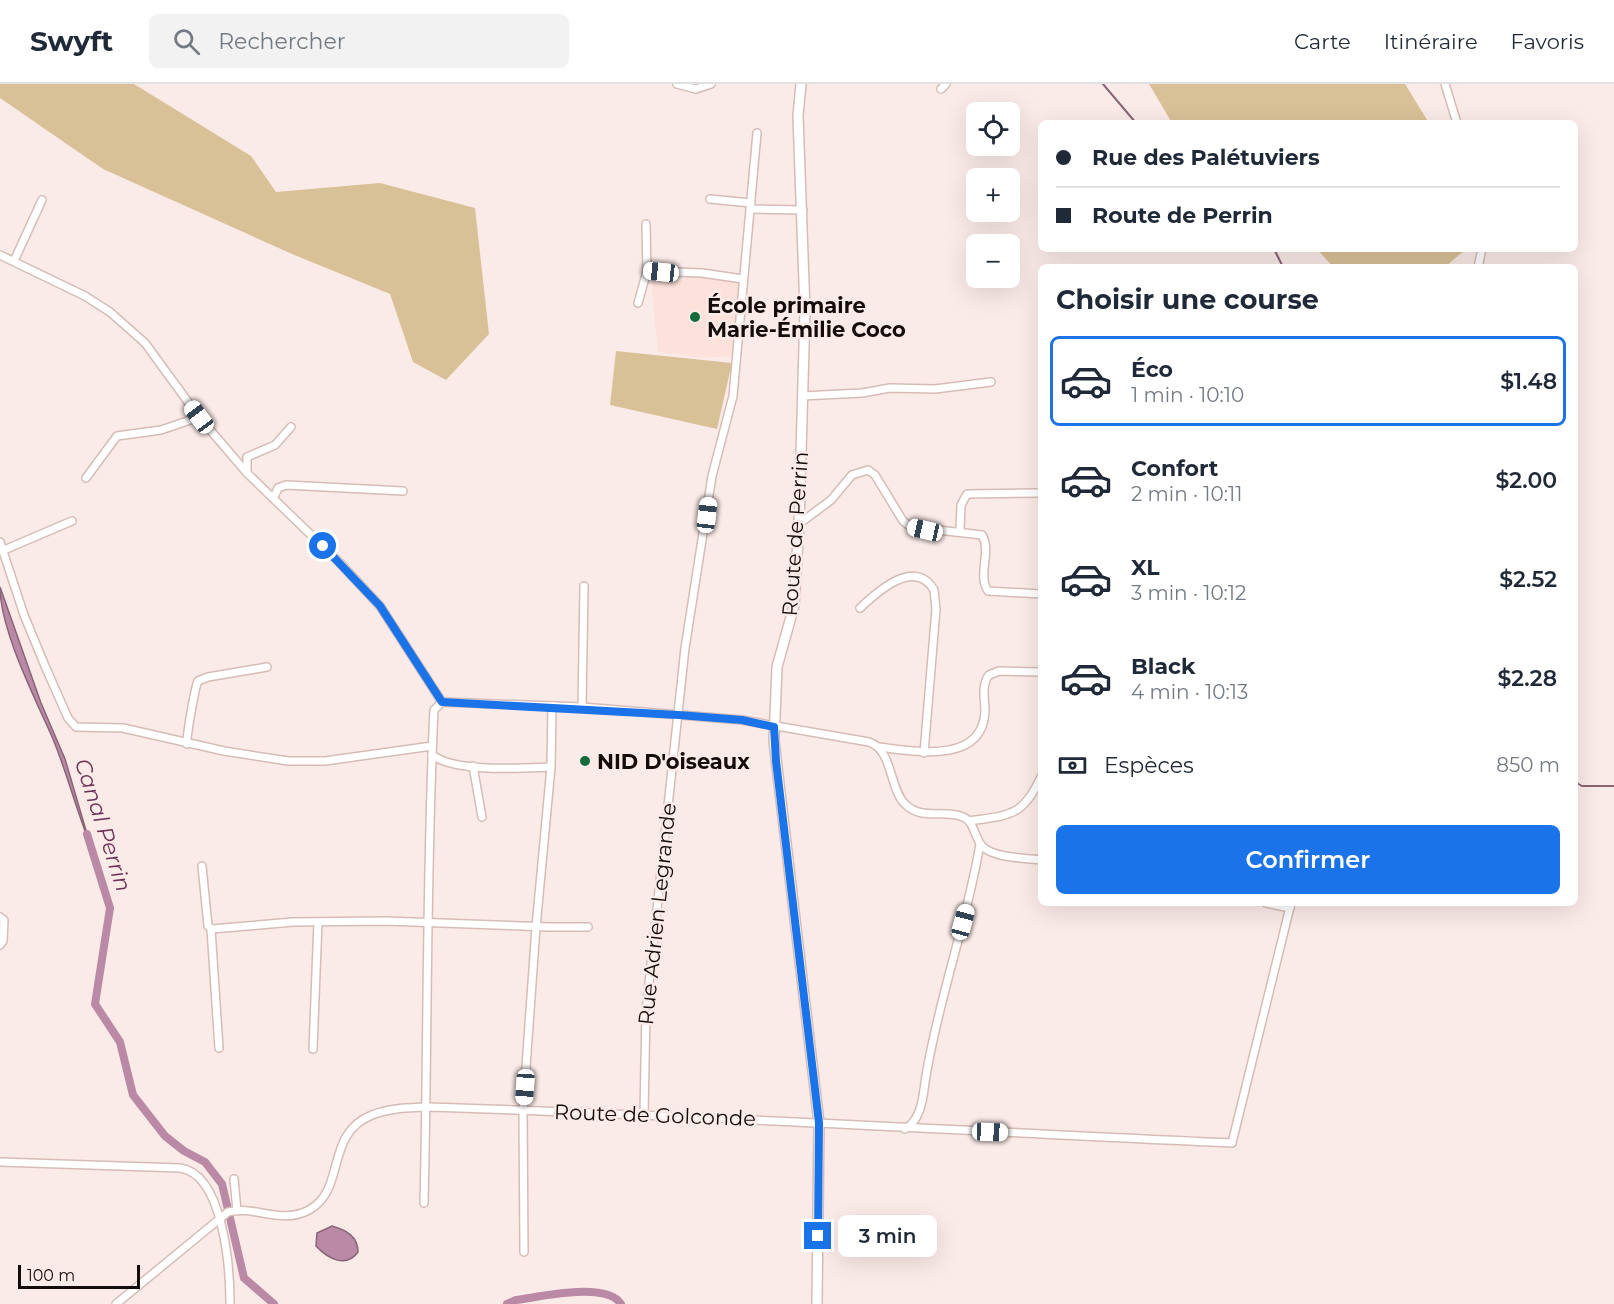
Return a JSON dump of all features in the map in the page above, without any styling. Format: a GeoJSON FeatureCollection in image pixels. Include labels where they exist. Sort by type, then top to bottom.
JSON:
{"type":"FeatureCollection","features":[{"type":"Feature","properties":{"kind":"main road","name":"Route de Perrin"},"geometry":{"type":"LineString","coordinates":[[801,84],[798,116],[805,311],[800,524],[794,606],[777,667],[774,727],[776,761],[819,1123],[817,1304]]}},
{"type":"Feature","properties":{"kind":"street"},"geometry":{"type":"LineString","coordinates":[[677,84],[696,89],[711,84]]}},
{"type":"Feature","properties":{"kind":"street"},"geometry":{"type":"LineString","coordinates":[[1445,84],[1455,120]]}},
{"type":"Feature","properties":{"kind":"street","name":"Rue Adrien Legrande"},"geometry":{"type":"LineString","coordinates":[[644,1114],[646,1011],[686,648],[712,476],[733,396],[758,133]]}},
{"type":"Feature","properties":{"kind":"street"},"geometry":{"type":"LineString","coordinates":[[710,199],[751,206],[803,210]]}},
{"type":"Feature","properties":{"kind":"street"},"geometry":{"type":"LineString","coordinates":[[14,261],[42,200]]}},
{"type":"Feature","properties":{"kind":"street"},"geometry":{"type":"LineString","coordinates":[[638,303],[647,271],[646,224]]}},
{"type":"Feature","properties":{"kind":"street"},"geometry":{"type":"LineString","coordinates":[[0,255],[85,296],[120,320],[155,354],[199,417],[247,472],[380,606],[442,702]]}},
{"type":"Feature","properties":{"kind":"street"},"geometry":{"type":"LineString","coordinates":[[647,271],[702,273],[743,279]]}},
{"type":"Feature","properties":{"kind":"street"},"geometry":{"type":"LineString","coordinates":[[802,396],[862,393],[893,388],[935,389],[991,382]]}},
{"type":"Feature","properties":{"kind":"street"},"geometry":{"type":"LineString","coordinates":[[86,478],[117,436],[161,430],[199,417]]}},
{"type":"Feature","properties":{"kind":"street"},"geometry":{"type":"LineString","coordinates":[[247,472],[247,457],[275,445],[291,427]]}},
{"type":"Feature","properties":{"kind":"street"},"geometry":{"type":"LineString","coordinates":[[800,524],[831,500],[852,475],[866,470],[875,475],[903,521],[925,530],[976,532],[984,536],[984,583],[988,591],[1038,594]]}},
{"type":"Feature","properties":{"kind":"street"},"geometry":{"type":"LineString","coordinates":[[274,497],[278,488],[286,485],[403,491]]}},
{"type":"Feature","properties":{"kind":"street"},"geometry":{"type":"LineString","coordinates":[[960,531],[962,501],[968,494],[1038,494]]}},
{"type":"Feature","properties":{"kind":"street"},"geometry":{"type":"LineString","coordinates":[[4,550],[72,521]]}},
{"type":"Feature","properties":{"kind":"street"},"geometry":{"type":"LineString","coordinates":[[0,542],[24,615],[72,724],[81,728],[129,729],[187,744],[260,758],[309,762],[432,746]]}},
{"type":"Feature","properties":{"kind":"street"},"geometry":{"type":"LineString","coordinates":[[860,608],[888,584],[902,578],[921,579],[934,590],[936,609],[924,753]]}},
{"type":"Feature","properties":{"kind":"street"},"geometry":{"type":"LineString","coordinates":[[582,707],[584,586]]}},
{"type":"Feature","properties":{"kind":"street"},"geometry":{"type":"LineString","coordinates":[[187,744],[186,732],[192,719],[194,690],[198,681],[208,677],[267,667]]}},
{"type":"Feature","properties":{"kind":"street"},"geometry":{"type":"LineString","coordinates":[[424,1203],[427,921],[432,746],[434,710],[442,702],[582,707],[742,720],[869,742],[879,747],[924,753],[958,747],[978,733],[983,721],[985,684],[989,675],[999,671],[1038,672]]}},
{"type":"Feature","properties":{"kind":"street"},"geometry":{"type":"LineString","coordinates":[[524,1252],[523,1109],[536,927],[551,767],[552,706]]}},
{"type":"Feature","properties":{"kind":"street"},"geometry":{"type":"LineString","coordinates":[[879,747],[897,793],[906,805],[922,813],[959,816],[969,821],[980,844],[993,852],[1038,860]]}},
{"type":"Feature","properties":{"kind":"street"},"geometry":{"type":"LineString","coordinates":[[432,755],[444,762],[473,766],[551,767]]}},
{"type":"Feature","properties":{"kind":"street"},"geometry":{"type":"LineString","coordinates":[[473,766],[482,818]]}},
{"type":"Feature","properties":{"kind":"street"},"geometry":{"type":"LineString","coordinates":[[969,821],[1018,811],[1031,798],[1038,783]]}},
{"type":"Feature","properties":{"kind":"street"},"geometry":{"type":"LineString","coordinates":[[905,1128],[914,1122],[920,1107],[933,1035],[975,877],[980,844]]}},
{"type":"Feature","properties":{"kind":"street"},"geometry":{"type":"LineString","coordinates":[[202,866],[206,916],[211,929],[219,1048]]}},
{"type":"Feature","properties":{"kind":"street","name":"Route de Golconde"},"geometry":{"type":"LineString","coordinates":[[116,1304],[219,1218],[237,1211],[290,1216],[309,1209],[326,1192],[340,1146],[351,1128],[365,1118],[382,1111],[426,1107],[523,1109],[1232,1143],[1291,906]]}},
{"type":"Feature","properties":{"kind":"street"},"geometry":{"type":"LineString","coordinates":[[0,916],[4,920],[3,941],[0,945]]}},
{"type":"Feature","properties":{"kind":"street"},"geometry":{"type":"LineString","coordinates":[[211,929],[318,922],[427,921],[536,927],[588,927]]}},
{"type":"Feature","properties":{"kind":"street"},"geometry":{"type":"LineString","coordinates":[[313,1049],[318,922]]}},
{"type":"Feature","properties":{"kind":"street"},"geometry":{"type":"LineString","coordinates":[[0,1162],[187,1169],[202,1180],[219,1218],[228,1260],[230,1304]]}},
{"type":"Feature","properties":{"kind":"street"},"geometry":{"type":"LineString","coordinates":[[234,1179],[237,1211]]}},
{"type":"Feature","properties":{"kind":"shaded area"},"geometry":{"type":"Polygon","coordinates":[[[0,84],[134,84],[251,156],[276,192],[380,183],[475,208],[489,334],[446,380],[413,362],[390,294],[292,254],[103,169],[0,98],[0,84]]]}},
{"type":"Feature","properties":{"kind":"shaded area"},"geometry":{"type":"Polygon","coordinates":[[[1149,84],[1405,84],[1427,120],[1170,120],[1149,84]]]}},
{"type":"Feature","properties":{"kind":"shaded area"},"geometry":{"type":"Polygon","coordinates":[[[1320,252],[1462,252],[1448,264],[1330,264],[1320,252]]]}},
{"type":"Feature","properties":{"kind":"shaded area","name":"École primaire Marie-Émilie Coco"},"geometry":{"type":"Polygon","coordinates":[[[690,275],[739,283],[732,356],[704,358],[658,352],[651,278],[682,281],[690,275]]]}},
{"type":"Feature","properties":{"kind":"shaded area"},"geometry":{"type":"Polygon","coordinates":[[[616,351],[732,363],[717,429],[610,405],[616,351]]]}},
{"type":"Feature","properties":{"kind":"shaded area"},"geometry":{"type":"Polygon","coordinates":[[[0,587],[41,703],[65,759],[90,844],[53,739],[12,643],[0,587]]]}},
{"type":"Feature","properties":{"kind":"shaded area"},"geometry":{"type":"Polygon","coordinates":[[[332,1226],[346,1232],[356,1242],[358,1252],[348,1260],[331,1258],[316,1246],[317,1233],[332,1226]]]}},
{"type":"Feature","properties":{"kind":"waterway"},"geometry":{"type":"LineString","coordinates":[[1103,84],[1133,120]]}},
{"type":"Feature","properties":{"kind":"waterway"},"geometry":{"type":"LineString","coordinates":[[1276,252],[1282,264]]}},
{"type":"Feature","properties":{"kind":"waterway"},"geometry":{"type":"LineString","coordinates":[[1578,784],[1582,786],[1614,786]]}},
{"type":"Feature","properties":{"kind":"waterway","name":"Canal Perrin"},"geometry":{"type":"LineString","coordinates":[[87,834],[110,908],[95,1004],[120,1042],[133,1095],[165,1136],[184,1151],[205,1162],[222,1184],[244,1278],[274,1304]]}},
{"type":"Feature","properties":{"kind":"waterway"},"geometry":{"type":"LineString","coordinates":[[507,1304],[516,1300],[572,1292],[602,1293],[613,1297],[621,1304]]}},
{"type":"Feature","properties":{"kind":"place","name":"École primaire Marie-Émilie Coco"},"geometry":{"type":"Point","coordinates":[695,317]}},
{"type":"Feature","properties":{"kind":"place","name":"NID D'oiseaux"},"geometry":{"type":"Point","coordinates":[585,761]}},
{"type":"Feature","properties":{"kind":"route"},"geometry":{"type":"LineString","coordinates":[[323,546],[380,606],[401,635],[442,702],[582,707],[742,720],[774,727],[776,761],[819,1123],[818,1236]]}}]}
